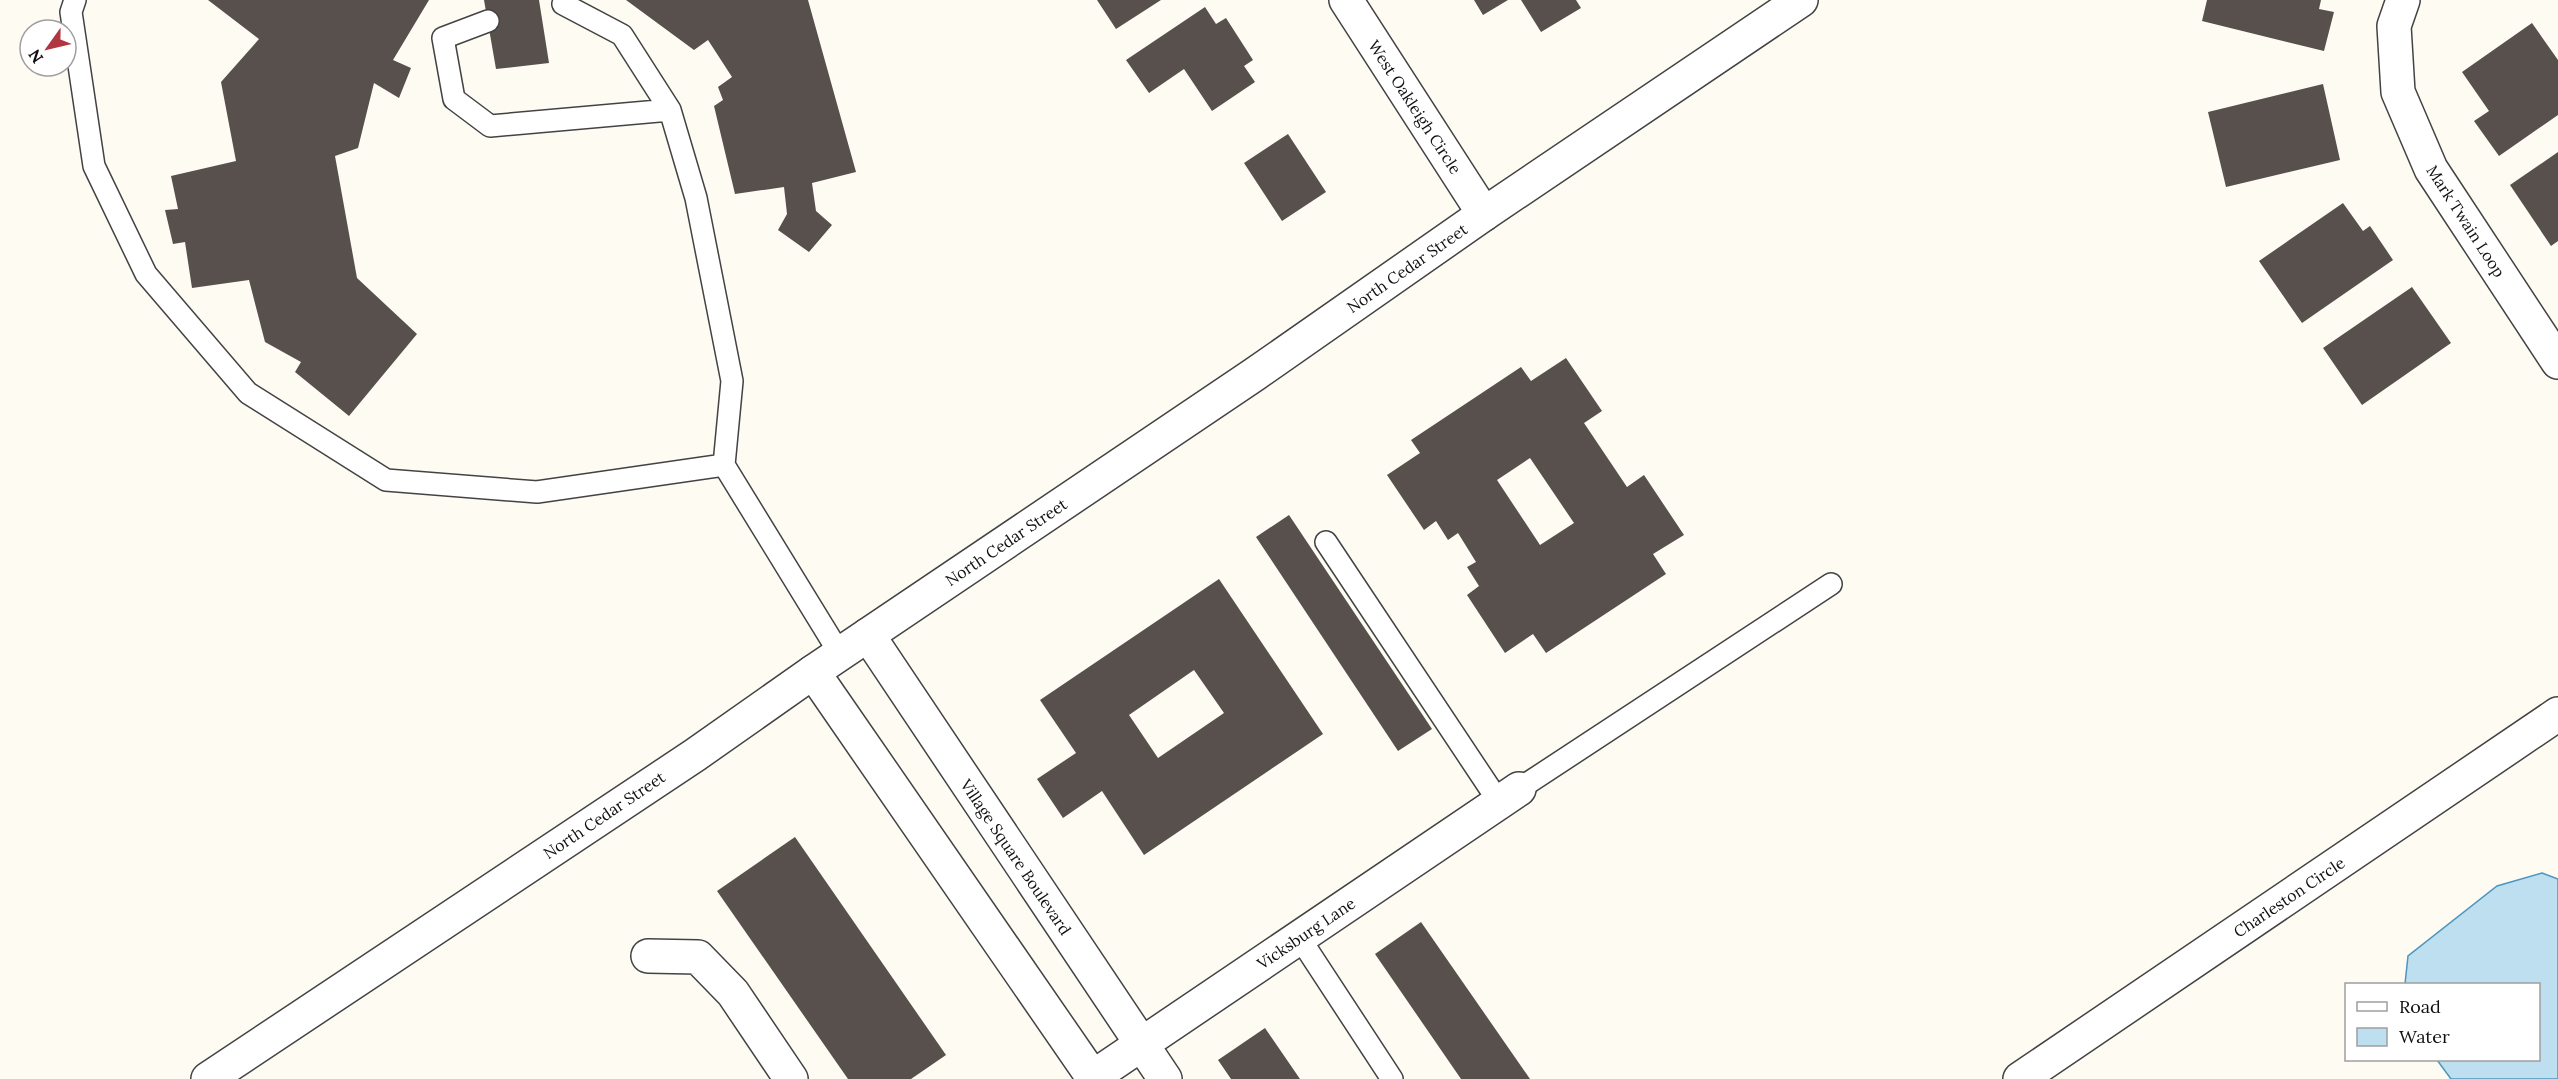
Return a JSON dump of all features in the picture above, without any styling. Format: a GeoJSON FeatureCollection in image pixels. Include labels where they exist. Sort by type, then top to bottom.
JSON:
{"type":"FeatureCollection","features":[{"type":"Feature","properties":{"kind":"street","name":"West Oakleigh Circle"},"geometry":{"type":"LineString","coordinates":[[1346,0],[1484,214]]}},
{"type":"Feature","properties":{"kind":"street","name":"North Cedar Street"},"geometry":{"type":"LineString","coordinates":[[208,1079],[695,755],[813,672],[1256,375],[1484,214],[1801,0]]}},
{"type":"Feature","properties":{"kind":"street","name":"Mark Twain Loop"},"geometry":{"type":"LineString","coordinates":[[2403,0],[2394,26],[2398,92],[2430,169],[2558,362]]}},
{"type":"Feature","properties":{"kind":"street","name":"Village Square Boulevard"},"geometry":{"type":"LineString","coordinates":[[868,635],[1165,1079]]}},
{"type":"Feature","properties":{"kind":"street"},"geometry":{"type":"LineString","coordinates":[[813,672],[1093,1078]]}},
{"type":"Feature","properties":{"kind":"street","name":"Charleston Circle"},"geometry":{"type":"LineString","coordinates":[[2020,1079],[2558,714]]}},
{"type":"Feature","properties":{"kind":"street","name":"Vicksburg Lane"},"geometry":{"type":"LineString","coordinates":[[1093,1078],[1509,796]]}},
{"type":"Feature","properties":{"kind":"street"},"geometry":{"type":"LineString","coordinates":[[648,956],[698,957],[733,993],[791,1079]]}},
{"type":"Feature","properties":{"kind":"lane"},"geometry":{"type":"LineString","coordinates":[[75,0],[71,12],[94,166],[146,274],[248,393],[386,480],[537,492],[724,465]]}},
{"type":"Feature","properties":{"kind":"lane"},"geometry":{"type":"LineString","coordinates":[[563,4],[622,35],[670,110],[696,198],[732,381],[724,465],[840,654]]}},
{"type":"Feature","properties":{"kind":"lane"},"geometry":{"type":"LineString","coordinates":[[488,21],[443,38],[454,99],[489,126],[670,110]]}},
{"type":"Feature","properties":{"kind":"lane"},"geometry":{"type":"LineString","coordinates":[[1326,542],[1509,796],[1831,584]]}},
{"type":"Feature","properties":{"kind":"lane"},"geometry":{"type":"LineString","coordinates":[[1299,938],[1392,1079]]}},
{"type":"Feature","properties":{"kind":"water"},"geometry":{"type":"Polygon","coordinates":[[[2542,873],[2558,879],[2558,1079],[2451,1079],[2438,1061],[2540,1061],[2540,983],[2405,983],[2408,956],[2497,886],[2542,873]]]}},
{"type":"Feature","properties":{"kind":"building"},"geometry":{"type":"Polygon","coordinates":[[[208,0],[429,0],[393,60],[411,68],[399,98],[374,83],[358,148],[335,156],[357,278],[417,334],[349,416],[295,372],[301,362],[265,342],[249,280],[192,288],[185,242],[173,244],[165,210],[178,209],[171,176],[236,161],[221,82],[259,39],[208,0]]]}},
{"type":"Feature","properties":{"kind":"building"},"geometry":{"type":"Polygon","coordinates":[[[484,0],[539,0],[549,63],[496,69],[484,0]]]}},
{"type":"Feature","properties":{"kind":"building"},"geometry":{"type":"Polygon","coordinates":[[[626,0],[808,0],[856,172],[812,183],[816,211],[832,225],[809,252],[778,230],[787,214],[784,187],[735,194],[714,106],[723,100],[718,87],[732,77],[708,40],[694,50],[626,0]]]}},
{"type":"Feature","properties":{"kind":"building"},"geometry":{"type":"Polygon","coordinates":[[[1097,0],[1161,0],[1116,29],[1097,0]]]}},
{"type":"Feature","properties":{"kind":"building"},"geometry":{"type":"Polygon","coordinates":[[[1474,0],[1508,0],[1483,15],[1474,0]]]}},
{"type":"Feature","properties":{"kind":"building"},"geometry":{"type":"Polygon","coordinates":[[[1521,0],[1576,0],[1581,8],[1541,32],[1521,0]]]}},
{"type":"Feature","properties":{"kind":"building"},"geometry":{"type":"Polygon","coordinates":[[[2207,0],[2321,0],[2319,9],[2334,12],[2324,51],[2202,21],[2207,0]]]}},
{"type":"Feature","properties":{"kind":"building"},"geometry":{"type":"Polygon","coordinates":[[[1205,7],[1216,24],[1226,18],[1253,60],[1244,66],[1255,82],[1212,111],[1184,69],[1149,93],[1126,60],[1205,7]]]}},
{"type":"Feature","properties":{"kind":"building"},"geometry":{"type":"Polygon","coordinates":[[[2532,23],[2558,60],[2558,115],[2499,156],[2474,121],[2489,111],[2462,72],[2532,23]]]}},
{"type":"Feature","properties":{"kind":"building"},"geometry":{"type":"Polygon","coordinates":[[[2323,84],[2340,160],[2226,187],[2208,112],[2323,84]]]}},
{"type":"Feature","properties":{"kind":"building"},"geometry":{"type":"Polygon","coordinates":[[[1288,134],[1326,192],[1282,221],[1244,163],[1288,134]]]}},
{"type":"Feature","properties":{"kind":"building"},"geometry":{"type":"Polygon","coordinates":[[[2558,152],[2558,241],[2551,246],[2510,185],[2558,152]]]}},
{"type":"Feature","properties":{"kind":"building"},"geometry":{"type":"Polygon","coordinates":[[[2343,203],[2363,231],[2370,226],[2393,260],[2302,323],[2259,261],[2343,203]]]}},
{"type":"Feature","properties":{"kind":"building"},"geometry":{"type":"Polygon","coordinates":[[[2412,287],[2451,343],[2362,405],[2323,348],[2412,287]]]}},
{"type":"Feature","properties":{"kind":"building"},"geometry":{"type":"Polygon","coordinates":[[[1566,358],[1602,411],[1584,423],[1627,487],[1644,475],[1684,535],[1653,554],[1666,574],[1546,653],[1533,634],[1505,653],[1467,595],[1479,586],[1467,567],[1476,562],[1458,533],[1448,540],[1436,521],[1424,530],[1387,475],[1420,453],[1411,440],[1521,367],[1531,381],[1566,358]],[[1530,458],[1497,480],[1540,545],[1574,523],[1530,458]]]}},
{"type":"Feature","properties":{"kind":"building"},"geometry":{"type":"Polygon","coordinates":[[[1289,515],[1432,729],[1398,751],[1256,537],[1289,515]]]}},
{"type":"Feature","properties":{"kind":"building"},"geometry":{"type":"Polygon","coordinates":[[[1219,579],[1323,734],[1144,855],[1102,791],[1063,818],[1037,779],[1076,753],[1040,700],[1219,579]],[[1194,670],[1129,715],[1158,758],[1224,713],[1194,670]]]}},
{"type":"Feature","properties":{"kind":"building"},"geometry":{"type":"Polygon","coordinates":[[[795,837],[946,1055],[911,1079],[848,1079],[717,891],[795,837]]]}},
{"type":"Feature","properties":{"kind":"building"},"geometry":{"type":"Polygon","coordinates":[[[1421,922],[1530,1079],[1461,1079],[1375,954],[1421,922]]]}},
{"type":"Feature","properties":{"kind":"building"},"geometry":{"type":"Polygon","coordinates":[[[1265,1028],[1300,1079],[1231,1079],[1218,1060],[1265,1028]]]}}]}
